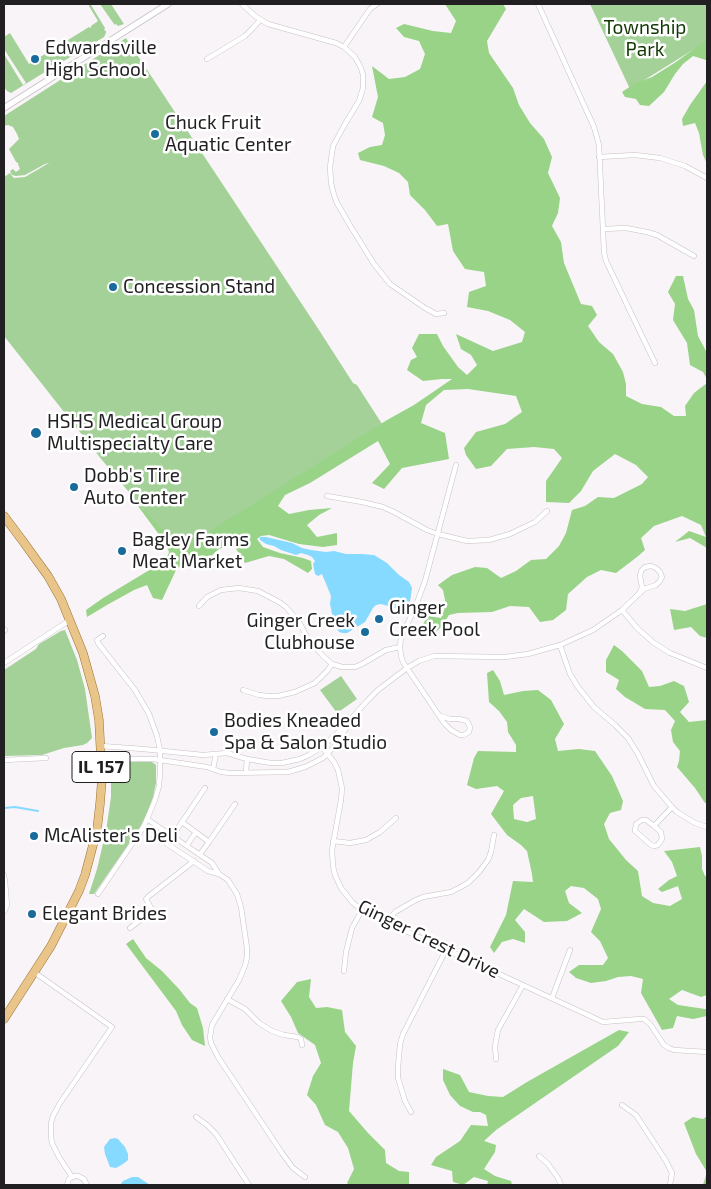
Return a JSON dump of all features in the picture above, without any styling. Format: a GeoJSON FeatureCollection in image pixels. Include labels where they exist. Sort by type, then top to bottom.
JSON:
{"type":"FeatureCollection","features":[{"type":"Feature","properties":{"kind":"main road","name":"IL 157"},"geometry":{"type":"LineString","coordinates":[[4,516],[48,576],[70,620],[83,652],[95,696],[101,746],[100,804],[97,830],[85,875],[51,946],[4,1019]]}},
{"type":"Feature","properties":{"kind":"street"},"geometry":{"type":"LineString","coordinates":[[4,108],[168,4]]}},
{"type":"Feature","properties":{"kind":"street"},"geometry":{"type":"LineString","coordinates":[[242,4],[260,20],[344,46],[357,61],[361,68],[363,82],[361,95],[333,146],[331,186],[337,203],[374,264],[390,284],[430,311],[436,314],[444,313]]}},
{"type":"Feature","properties":{"kind":"street"},"geometry":{"type":"LineString","coordinates":[[344,46],[370,9],[377,4]]}},
{"type":"Feature","properties":{"kind":"street"},"geometry":{"type":"LineString","coordinates":[[538,4],[594,127],[599,157],[604,252],[608,266],[655,363]]}},
{"type":"Feature","properties":{"kind":"street"},"geometry":{"type":"LineString","coordinates":[[207,59],[245,36],[260,20]]}},
{"type":"Feature","properties":{"kind":"street"},"geometry":{"type":"LineString","coordinates":[[599,157],[635,156],[660,158],[685,166],[707,178]]}},
{"type":"Feature","properties":{"kind":"street"},"geometry":{"type":"LineString","coordinates":[[603,229],[626,228],[647,232],[657,235],[694,256]]}},
{"type":"Feature","properties":{"kind":"street"},"geometry":{"type":"LineString","coordinates":[[441,716],[467,721],[470,727],[469,732],[460,735],[444,723],[407,668],[401,656],[400,647],[401,637],[422,589],[456,465]]}},
{"type":"Feature","properties":{"kind":"street"},"geometry":{"type":"LineString","coordinates":[[327,496],[383,507],[413,524],[438,534],[467,541],[495,539],[510,534],[535,522],[547,512]]}},
{"type":"Feature","properties":{"kind":"street"},"geometry":{"type":"LineString","coordinates":[[101,746],[203,755],[227,753],[271,763],[291,761],[309,755],[322,747],[342,729],[378,690],[419,661],[434,656],[505,657],[528,654],[560,645],[593,630],[622,610],[644,589],[656,585],[662,577],[656,568],[651,566],[642,571],[640,576],[642,587],[640,592]]}},
{"type":"Feature","properties":{"kind":"street"},"geometry":{"type":"LineString","coordinates":[[199,606],[207,597],[221,590],[239,588],[258,592],[279,602],[294,614],[315,648],[332,664],[342,667],[368,662],[386,650],[400,647]]}},
{"type":"Feature","properties":{"kind":"street"},"geometry":{"type":"LineString","coordinates":[[622,610],[637,628],[654,643],[670,653],[707,668]]}},
{"type":"Feature","properties":{"kind":"street"},"geometry":{"type":"LineString","coordinates":[[4,664],[70,620]]}},
{"type":"Feature","properties":{"kind":"street"},"geometry":{"type":"LineString","coordinates":[[98,894],[143,828],[155,800],[160,760],[160,750],[155,729],[135,690],[98,643],[98,640],[103,636]]}},
{"type":"Feature","properties":{"kind":"street"},"geometry":{"type":"LineString","coordinates":[[560,645],[570,674],[578,687],[594,707],[616,725],[628,738],[654,786],[672,808],[686,818],[707,827]]}},
{"type":"Feature","properties":{"kind":"street"},"geometry":{"type":"LineString","coordinates":[[243,690],[268,696],[295,692],[315,683],[332,664]]}},
{"type":"Feature","properties":{"kind":"street"},"geometry":{"type":"LineString","coordinates":[[101,759],[160,760],[207,767],[230,773],[279,773],[296,770],[314,763],[328,754],[341,738],[357,711]]}},
{"type":"Feature","properties":{"kind":"street","name":"Ginger Crest Drive"},"geometry":{"type":"LineString","coordinates":[[322,747],[338,770],[342,788],[342,800],[333,841],[333,866],[337,881],[347,896],[362,910],[603,1022],[644,1019],[650,1024],[664,1045],[669,1048],[707,1052]]}},
{"type":"Feature","properties":{"kind":"street"},"geometry":{"type":"LineString","coordinates":[[213,769],[216,754]]}},
{"type":"Feature","properties":{"kind":"street"},"geometry":{"type":"LineString","coordinates":[[4,760],[46,758]]}},
{"type":"Feature","properties":{"kind":"street"},"geometry":{"type":"LineString","coordinates":[[246,772],[247,759]]}},
{"type":"Feature","properties":{"kind":"street"},"geometry":{"type":"LineString","coordinates":[[172,836],[205,788]]}},
{"type":"Feature","properties":{"kind":"street"},"geometry":{"type":"LineString","coordinates":[[200,854],[235,804]]}},
{"type":"Feature","properties":{"kind":"street"},"geometry":{"type":"LineString","coordinates":[[654,826],[672,808]]}},
{"type":"Feature","properties":{"kind":"street"},"geometry":{"type":"LineString","coordinates":[[333,841],[350,843],[366,840],[380,832],[396,818]]}},
{"type":"Feature","properties":{"kind":"street"},"geometry":{"type":"LineString","coordinates":[[147,819],[212,863],[219,874]]}},
{"type":"Feature","properties":{"kind":"street"},"geometry":{"type":"LineString","coordinates":[[642,820],[646,820],[654,826],[660,832],[662,839],[658,845],[654,846],[638,834],[635,828],[636,824],[642,820]]}},
{"type":"Feature","properties":{"kind":"street"},"geometry":{"type":"LineString","coordinates":[[182,822],[209,842]]}},
{"type":"Feature","properties":{"kind":"street"},"geometry":{"type":"LineString","coordinates":[[143,828],[208,871],[219,874],[228,880],[234,888],[240,902],[247,948],[245,966],[242,975],[212,1025],[210,1037],[213,1049],[248,1104],[293,1168],[305,1177]]}},
{"type":"Feature","properties":{"kind":"street"},"geometry":{"type":"LineString","coordinates":[[187,846],[196,832]]}},
{"type":"Feature","properties":{"kind":"street"},"geometry":{"type":"LineString","coordinates":[[387,923],[395,912],[414,901],[423,897],[451,892],[468,883],[488,860],[494,835]]}},
{"type":"Feature","properties":{"kind":"street"},"geometry":{"type":"LineString","coordinates":[[187,857],[192,849]]}},
{"type":"Feature","properties":{"kind":"street"},"geometry":{"type":"LineString","coordinates":[[130,928],[150,911],[151,908],[146,899],[194,861]]}},
{"type":"Feature","properties":{"kind":"street"},"geometry":{"type":"LineString","coordinates":[[4,875],[7,905],[4,912]]}},
{"type":"Feature","properties":{"kind":"street"},"geometry":{"type":"LineString","coordinates":[[344,971],[346,952],[352,928],[362,910]]}},
{"type":"Feature","properties":{"kind":"street"},"geometry":{"type":"LineString","coordinates":[[411,1112],[405,1101],[398,1078],[400,1044],[403,1034],[446,950]]}},
{"type":"Feature","properties":{"kind":"street"},"geometry":{"type":"LineString","coordinates":[[552,998],[570,950]]}},
{"type":"Feature","properties":{"kind":"street"},"geometry":{"type":"LineString","coordinates":[[34,972],[112,1027],[60,1103],[51,1123],[52,1143],[72,1177]]}},
{"type":"Feature","properties":{"kind":"street"},"geometry":{"type":"LineString","coordinates":[[496,1059],[495,1046],[498,1030],[523,985]]}},
{"type":"Feature","properties":{"kind":"street"},"geometry":{"type":"LineString","coordinates":[[227,999],[245,1009],[272,1031],[298,1037],[301,1039],[302,1045]]}},
{"type":"Feature","properties":{"kind":"street"},"geometry":{"type":"LineString","coordinates":[[622,1105],[636,1115],[666,1161],[672,1173],[670,1185]]}},
{"type":"Feature","properties":{"kind":"street"},"geometry":{"type":"LineString","coordinates":[[196,1117],[216,1134],[249,1185]]}},
{"type":"Feature","properties":{"kind":"street"},"geometry":{"type":"LineString","coordinates":[[539,1156],[548,1164],[561,1185]]}},
{"type":"Feature","properties":{"kind":"street"},"geometry":{"type":"LineString","coordinates":[[67,1185],[69,1179],[75,1176],[81,1177],[87,1185]]}},
{"type":"Feature","properties":{"kind":"green space"},"geometry":{"type":"Polygon","coordinates":[[[89,4],[105,28],[106,33],[104,37],[11,93],[7,91],[4,87],[4,54],[23,85],[26,83],[4,49],[4,37],[10,33],[29,64],[45,54],[47,55],[47,53],[89,27],[91,28],[98,21],[89,4]]]}},
{"type":"Feature","properties":{"kind":"green space"},"geometry":{"type":"Polygon","coordinates":[[[100,4],[111,4],[124,24],[115,25],[100,4]]]}},
{"type":"Feature","properties":{"kind":"green space"},"geometry":{"type":"Polygon","coordinates":[[[445,4],[503,4],[506,9],[487,41],[489,53],[513,88],[519,105],[530,123],[544,139],[552,157],[548,173],[560,198],[558,213],[552,226],[561,242],[564,263],[581,304],[592,306],[597,315],[588,326],[599,342],[613,354],[623,372],[626,396],[642,404],[661,407],[674,416],[686,416],[685,406],[694,393],[707,383],[707,548],[690,538],[675,542],[689,531],[706,537],[701,525],[682,516],[654,526],[641,538],[645,550],[616,573],[601,570],[587,577],[568,594],[566,610],[553,620],[540,622],[529,607],[510,606],[492,612],[449,615],[436,632],[423,624],[428,616],[441,618],[446,605],[443,590],[438,585],[452,575],[475,567],[487,568],[501,578],[516,571],[531,560],[546,559],[559,546],[566,533],[572,510],[585,506],[598,497],[614,498],[642,484],[648,477],[636,465],[615,454],[593,471],[581,491],[569,503],[546,502],[546,481],[562,458],[554,449],[534,447],[507,449],[491,466],[476,469],[466,455],[464,448],[476,432],[505,424],[522,412],[516,396],[468,389],[444,390],[426,405],[421,423],[445,433],[449,459],[402,468],[384,489],[372,483],[390,464],[378,441],[310,483],[285,495],[278,506],[289,514],[332,508],[319,515],[307,525],[317,537],[337,533],[337,545],[323,547],[299,544],[269,535],[261,536],[257,539],[263,547],[311,561],[312,569],[308,573],[284,559],[269,556],[245,563],[233,544],[219,549],[209,558],[177,568],[162,600],[153,598],[147,585],[134,590],[87,617],[86,610],[166,560],[169,552],[166,544],[132,498],[156,522],[173,543],[182,545],[191,543],[414,405],[452,379],[423,381],[407,370],[411,360],[417,357],[412,348],[419,334],[437,334],[458,367],[467,375],[477,365],[471,355],[461,349],[456,334],[493,351],[522,342],[525,332],[510,320],[488,311],[467,307],[469,292],[486,286],[484,272],[465,269],[453,251],[448,224],[437,226],[410,195],[408,182],[399,173],[384,166],[360,160],[358,153],[370,147],[382,145],[385,135],[383,123],[372,117],[378,97],[372,66],[389,79],[405,77],[420,69],[425,54],[419,41],[404,37],[396,28],[404,24],[451,33],[456,21],[445,4]]]}},
{"type":"Feature","properties":{"kind":"green space","name":"Township Park"},"geometry":{"type":"Polygon","coordinates":[[[590,4],[707,4],[707,41],[630,89],[590,4]]]}},
{"type":"Feature","properties":{"kind":"green space"},"geometry":{"type":"Polygon","coordinates":[[[126,38],[353,383],[357,385],[382,424],[179,552],[102,460],[4,336],[4,177],[10,173],[14,178],[25,177],[49,163],[25,175],[12,175],[10,171],[13,169],[16,172],[20,169],[9,149],[19,139],[13,127],[4,126],[4,116],[126,38]]]}},
{"type":"Feature","properties":{"kind":"green space"},"geometry":{"type":"Polygon","coordinates":[[[707,40],[707,62],[693,56],[683,64],[664,92],[649,106],[640,105],[636,99],[625,97],[622,92],[634,84],[652,77],[707,40]]]}},
{"type":"Feature","properties":{"kind":"green space"},"geometry":{"type":"Polygon","coordinates":[[[707,81],[707,164],[695,123],[683,126],[682,119],[707,81]]]}},
{"type":"Feature","properties":{"kind":"green space"},"geometry":{"type":"Polygon","coordinates":[[[676,276],[683,276],[688,299],[694,310],[698,336],[707,353],[707,379],[703,372],[690,365],[687,343],[673,320],[675,304],[668,292],[676,276]]]}},
{"type":"Feature","properties":{"kind":"green space"},"geometry":{"type":"Polygon","coordinates":[[[707,604],[707,638],[700,636],[691,627],[674,630],[670,609],[685,611],[707,604]]]}},
{"type":"Feature","properties":{"kind":"green space"},"geometry":{"type":"Polygon","coordinates":[[[65,630],[77,660],[85,689],[92,738],[83,745],[64,748],[42,755],[4,756],[4,670],[36,649],[39,644],[65,630]]]}},
{"type":"Feature","properties":{"kind":"green space"},"geometry":{"type":"Polygon","coordinates":[[[614,645],[642,671],[649,687],[660,686],[674,681],[684,686],[689,702],[680,712],[689,722],[707,720],[707,803],[705,803],[677,767],[680,751],[673,742],[671,730],[675,721],[665,710],[645,709],[616,689],[619,680],[606,672],[606,660],[614,645]]]}},
{"type":"Feature","properties":{"kind":"green space"},"geometry":{"type":"Polygon","coordinates":[[[493,670],[500,681],[504,695],[538,690],[551,700],[564,724],[555,739],[558,751],[579,749],[595,751],[612,776],[623,801],[621,810],[610,813],[604,824],[609,839],[626,860],[638,871],[642,896],[653,903],[670,906],[682,899],[678,886],[662,892],[658,889],[677,876],[672,862],[664,851],[700,847],[702,869],[705,876],[707,876],[707,995],[701,997],[682,990],[669,999],[678,1005],[705,1009],[707,1010],[707,1016],[693,1019],[677,1016],[673,1028],[662,1030],[641,993],[643,979],[631,976],[618,977],[591,983],[576,978],[569,972],[579,965],[603,965],[608,958],[600,941],[591,932],[601,909],[598,899],[584,888],[571,886],[565,891],[569,903],[582,913],[567,921],[544,922],[524,909],[515,920],[525,932],[525,943],[513,939],[502,942],[494,953],[490,947],[506,915],[513,881],[533,882],[527,851],[507,835],[491,814],[504,791],[497,786],[476,789],[467,785],[474,758],[478,751],[516,752],[516,745],[508,732],[507,722],[489,702],[487,673],[493,670]],[[533,796],[521,798],[513,805],[514,819],[527,822],[536,819],[533,796]]]}},
{"type":"Feature","properties":{"kind":"green space"},"geometry":{"type":"Polygon","coordinates":[[[341,676],[357,699],[337,713],[320,690],[341,676]]]}},
{"type":"Feature","properties":{"kind":"green space"},"geometry":{"type":"Polygon","coordinates":[[[118,762],[152,762],[156,765],[156,783],[153,797],[139,829],[94,894],[89,894],[106,831],[111,797],[111,767],[118,762]]]}},
{"type":"Feature","properties":{"kind":"green space"},"geometry":{"type":"Polygon","coordinates":[[[133,939],[146,958],[162,971],[190,1003],[197,1008],[203,1028],[205,1046],[192,1040],[182,1025],[176,1011],[126,944],[133,939]]]}},
{"type":"Feature","properties":{"kind":"green space"},"geometry":{"type":"Polygon","coordinates":[[[311,979],[309,997],[316,1008],[327,1007],[342,1010],[345,1032],[356,1046],[349,1111],[385,1150],[386,1163],[399,1171],[409,1172],[409,1185],[349,1185],[347,1183],[354,1169],[348,1148],[338,1132],[325,1125],[316,1105],[307,1095],[313,1076],[321,1063],[315,1045],[298,1033],[281,1001],[297,982],[311,979]]]}},
{"type":"Feature","properties":{"kind":"green space"},"geometry":{"type":"Polygon","coordinates":[[[619,1030],[629,1032],[618,1046],[496,1130],[484,1141],[496,1145],[495,1152],[484,1169],[495,1176],[511,1181],[512,1185],[487,1185],[488,1181],[474,1177],[463,1185],[453,1182],[452,1171],[431,1165],[436,1157],[460,1141],[471,1125],[488,1126],[486,1115],[460,1106],[450,1095],[443,1080],[443,1069],[460,1075],[469,1092],[503,1097],[619,1030]]]}},
{"type":"Feature","properties":{"kind":"green space"},"geometry":{"type":"Polygon","coordinates":[[[707,1116],[707,1172],[696,1154],[684,1123],[693,1117],[703,1119],[707,1116]]]}},
{"type":"Feature","properties":{"kind":"green space"},"geometry":{"type":"Polygon","coordinates":[[[707,1172],[707,1185],[703,1185],[707,1172]]]}},
{"type":"Feature","properties":{"kind":"water"},"geometry":{"type":"Polygon","coordinates":[[[260,537],[292,543],[311,550],[374,555],[387,563],[409,582],[412,588],[410,602],[402,609],[381,604],[376,605],[365,622],[347,633],[339,632],[333,618],[330,604],[331,596],[322,574],[318,576],[315,574],[313,564],[315,561],[312,557],[301,553],[296,555],[281,550],[266,544],[260,540],[260,537]]]}},
{"type":"Feature","properties":{"kind":"water"},"geometry":{"type":"Polygon","coordinates":[[[115,1138],[125,1147],[128,1154],[128,1160],[116,1168],[110,1167],[104,1147],[110,1139],[115,1138]]]}},
{"type":"Feature","properties":{"kind":"water"},"geometry":{"type":"Polygon","coordinates":[[[132,1177],[138,1177],[150,1185],[120,1185],[123,1181],[132,1177]]]}},
{"type":"Feature","properties":{"kind":"waterway"},"geometry":{"type":"LineString","coordinates":[[4,808],[15,807],[38,811]]}},
{"type":"Feature","properties":{"kind":"place","name":"Edwardsville High School"},"geometry":{"type":"Point","coordinates":[35,59]}},
{"type":"Feature","properties":{"kind":"place","name":"Chuck Fruit Aquatic Center"},"geometry":{"type":"Point","coordinates":[155,134]}},
{"type":"Feature","properties":{"kind":"place","name":"Concession Stand"},"geometry":{"type":"Point","coordinates":[113,287]}},
{"type":"Feature","properties":{"kind":"place","name":"HSHS Medical Group Multispecialty Care"},"geometry":{"type":"Point","coordinates":[36,433]}},
{"type":"Feature","properties":{"kind":"place","name":"Dobb's Tire Auto Center"},"geometry":{"type":"Point","coordinates":[74,487]}},
{"type":"Feature","properties":{"kind":"place","name":"Bagley Farms Meat Market"},"geometry":{"type":"Point","coordinates":[122,551]}},
{"type":"Feature","properties":{"kind":"place","name":"Ginger Creek Pool"},"geometry":{"type":"Point","coordinates":[379,619]}},
{"type":"Feature","properties":{"kind":"place","name":"Ginger Creek Clubhouse"},"geometry":{"type":"Point","coordinates":[365,632]}},
{"type":"Feature","properties":{"kind":"place","name":"Bodies Kneaded Spa & Salon Studio"},"geometry":{"type":"Point","coordinates":[214,732]}},
{"type":"Feature","properties":{"kind":"place","name":"McAlister's Deli"},"geometry":{"type":"Point","coordinates":[34,836]}},
{"type":"Feature","properties":{"kind":"place","name":"Elegant Brides"},"geometry":{"type":"Point","coordinates":[32,914]}}]}
